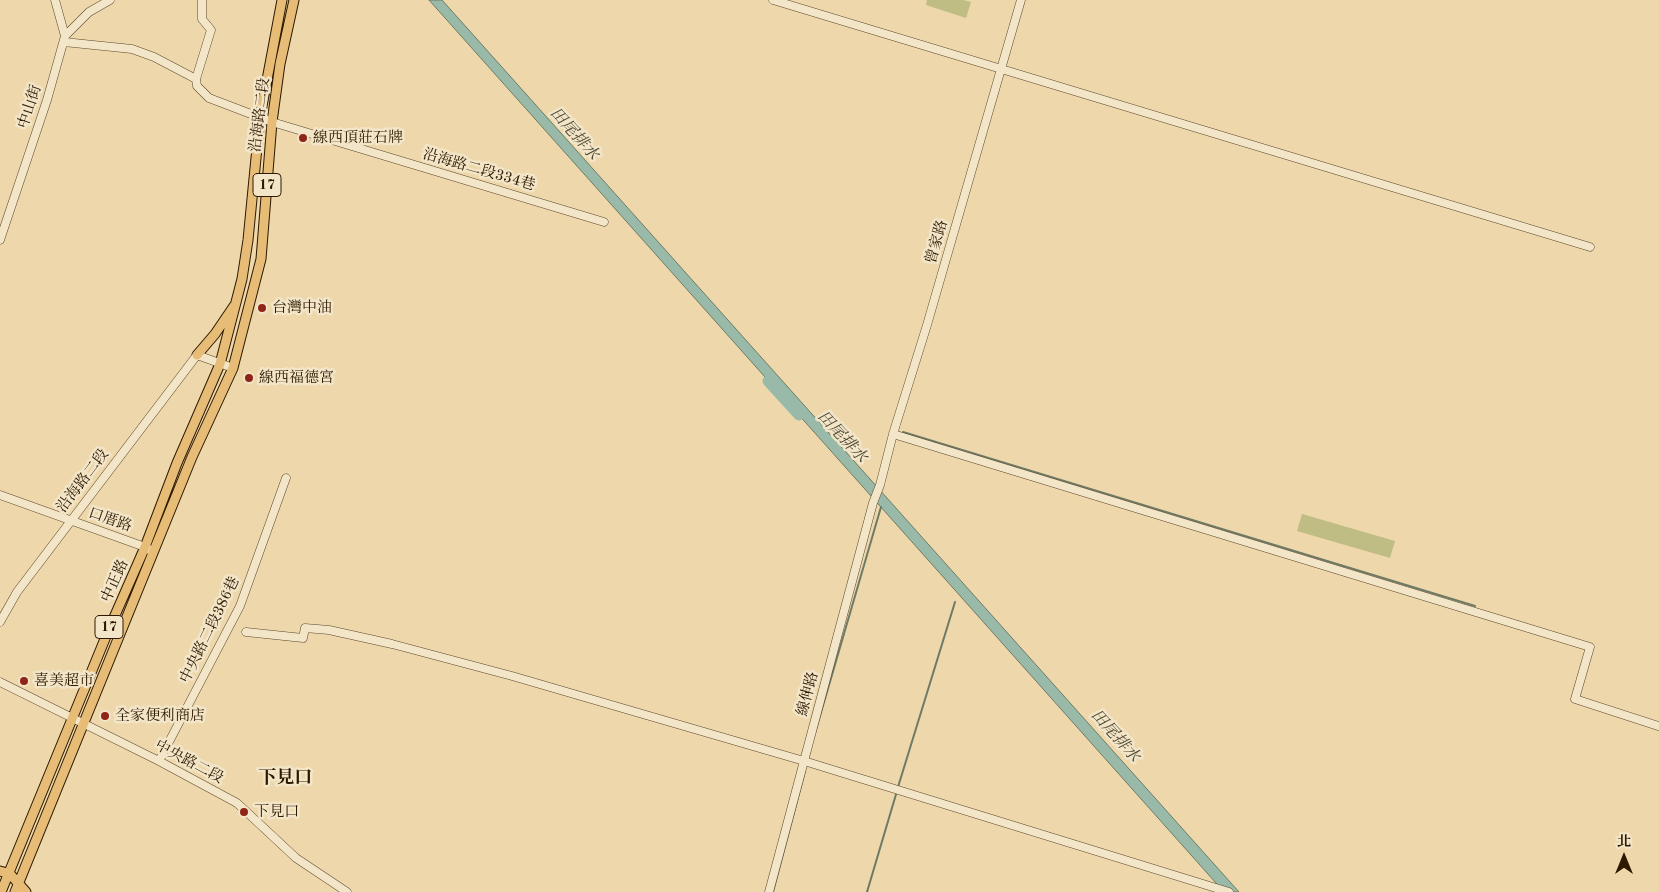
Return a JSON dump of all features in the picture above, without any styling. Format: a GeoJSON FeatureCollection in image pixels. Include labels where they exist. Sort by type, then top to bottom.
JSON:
{"type":"FeatureCollection","features":[{"type":"Feature","properties":{"kind":"main road","name":"沿海路二段"},"geometry":{"type":"LineString","coordinates":[[220,364],[237,301],[248,240],[260,117],[282,0]]}},
{"type":"Feature","properties":{"kind":"main road","name":"沿海路二段"},"geometry":{"type":"LineString","coordinates":[[233,368],[261,259],[272,122],[280,64],[294,1]]}},
{"type":"Feature","properties":{"kind":"main road"},"geometry":{"type":"LineString","coordinates":[[197,356],[215,334],[237,301]]}},
{"type":"Feature","properties":{"kind":"main road","name":"中正路"},"geometry":{"type":"LineString","coordinates":[[16,890],[149,549],[177,463],[220,364]]}},
{"type":"Feature","properties":{"kind":"main road","name":"中正路"},"geometry":{"type":"LineString","coordinates":[[1,892],[2,882],[10,874],[109,629],[149,549],[233,368]]}},
{"type":"Feature","properties":{"kind":"main road"},"geometry":{"type":"LineString","coordinates":[[0,863],[10,874],[16,890]]}},
{"type":"Feature","properties":{"kind":"main road"},"geometry":{"type":"LineString","coordinates":[[0,871],[10,874]]}},
{"type":"Feature","properties":{"kind":"main road"},"geometry":{"type":"LineString","coordinates":[[2,882],[16,890],[26,892]]}},
{"type":"Feature","properties":{"kind":"street"},"geometry":{"type":"LineString","coordinates":[[55,0],[64,39],[132,49],[154,57],[196,79],[211,30],[202,19],[202,0]]}},
{"type":"Feature","properties":{"kind":"street","name":"中山街"},"geometry":{"type":"LineString","coordinates":[[0,240],[50,91],[64,39],[89,12],[110,0]]}},
{"type":"Feature","properties":{"kind":"street"},"geometry":{"type":"LineString","coordinates":[[282,0],[294,1]]}},
{"type":"Feature","properties":{"kind":"street"},"geometry":{"type":"LineString","coordinates":[[773,0],[1590,247]]}},
{"type":"Feature","properties":{"kind":"street","name":"曾家路"},"geometry":{"type":"LineString","coordinates":[[878,490],[1021,0]]}},
{"type":"Feature","properties":{"kind":"street","name":"沿海路二段334巷"},"geometry":{"type":"LineString","coordinates":[[196,79],[197,86],[209,98],[272,122],[604,222]]}},
{"type":"Feature","properties":{"kind":"street"},"geometry":{"type":"LineString","coordinates":[[197,356],[233,368]]}},
{"type":"Feature","properties":{"kind":"street","name":"沿海路二段"},"geometry":{"type":"LineString","coordinates":[[0,622],[17,592],[197,356]]}},
{"type":"Feature","properties":{"kind":"street"},"geometry":{"type":"LineString","coordinates":[[893,434],[1590,647],[1575,700],[1658,726]]}},
{"type":"Feature","properties":{"kind":"street","name":"中央路二段386巷"},"geometry":{"type":"LineString","coordinates":[[159,761],[240,606],[286,478]]}},
{"type":"Feature","properties":{"kind":"street","name":"線伸路"},"geometry":{"type":"LineString","coordinates":[[769,892],[878,490]]}},
{"type":"Feature","properties":{"kind":"street","name":"口厝路"},"geometry":{"type":"LineString","coordinates":[[0,495],[149,549]]}},
{"type":"Feature","properties":{"kind":"street"},"geometry":{"type":"LineString","coordinates":[[246,632],[303,638],[305,628],[329,630],[392,644],[512,676],[804,761],[1229,892]]}},
{"type":"Feature","properties":{"kind":"street","name":"中央路二段"},"geometry":{"type":"LineString","coordinates":[[0,682],[73,720],[159,761],[237,803],[296,858],[347,892]]}},
{"type":"Feature","properties":{"kind":"shaded area"},"geometry":{"type":"Polygon","coordinates":[[[429,0],[442,0],[1239,892],[1224,892],[429,0]]]}},
{"type":"Feature","properties":{"kind":"shaded area"},"geometry":{"type":"Polygon","coordinates":[[[927,0],[963,0],[971,2],[966,18],[926,5],[927,0]]]}},
{"type":"Feature","properties":{"kind":"shaded area"},"geometry":{"type":"Polygon","coordinates":[[[1302,514],[1395,541],[1390,558],[1297,531],[1302,514]]]}},
{"type":"Feature","properties":{"kind":"waterway","name":"田尾排水"},"geometry":{"type":"LineString","coordinates":[[768,381],[799,415]]}},
{"type":"Feature","properties":{"kind":"waterway"},"geometry":{"type":"LineString","coordinates":[[903,432],[1475,606]]}},
{"type":"Feature","properties":{"kind":"waterway"},"geometry":{"type":"LineString","coordinates":[[815,733],[881,507]]}},
{"type":"Feature","properties":{"kind":"waterway"},"geometry":{"type":"LineString","coordinates":[[898,787],[955,602]]}},
{"type":"Feature","properties":{"kind":"waterway"},"geometry":{"type":"LineString","coordinates":[[773,892],[805,771]]}},
{"type":"Feature","properties":{"kind":"waterway"},"geometry":{"type":"LineString","coordinates":[[867,892],[897,791]]}},
{"type":"Feature","properties":{"kind":"place","name":"線西頂莊石牌"},"geometry":{"type":"Point","coordinates":[303,138]}},
{"type":"Feature","properties":{"kind":"place","name":"台灣中油"},"geometry":{"type":"Point","coordinates":[262,308]}},
{"type":"Feature","properties":{"kind":"place","name":"線西福德宮"},"geometry":{"type":"Point","coordinates":[249,378]}},
{"type":"Feature","properties":{"kind":"place","name":"喜美超市"},"geometry":{"type":"Point","coordinates":[24,681]}},
{"type":"Feature","properties":{"kind":"place","name":"全家便利商店"},"geometry":{"type":"Point","coordinates":[105,716]}},
{"type":"Feature","properties":{"kind":"place","name":"下見口"},"geometry":{"type":"Point","coordinates":[244,812]}},
{"type":"Feature","properties":{"kind":"district","name":"下見口"},"geometry":{"type":"Point","coordinates":[285,778]}}]}
